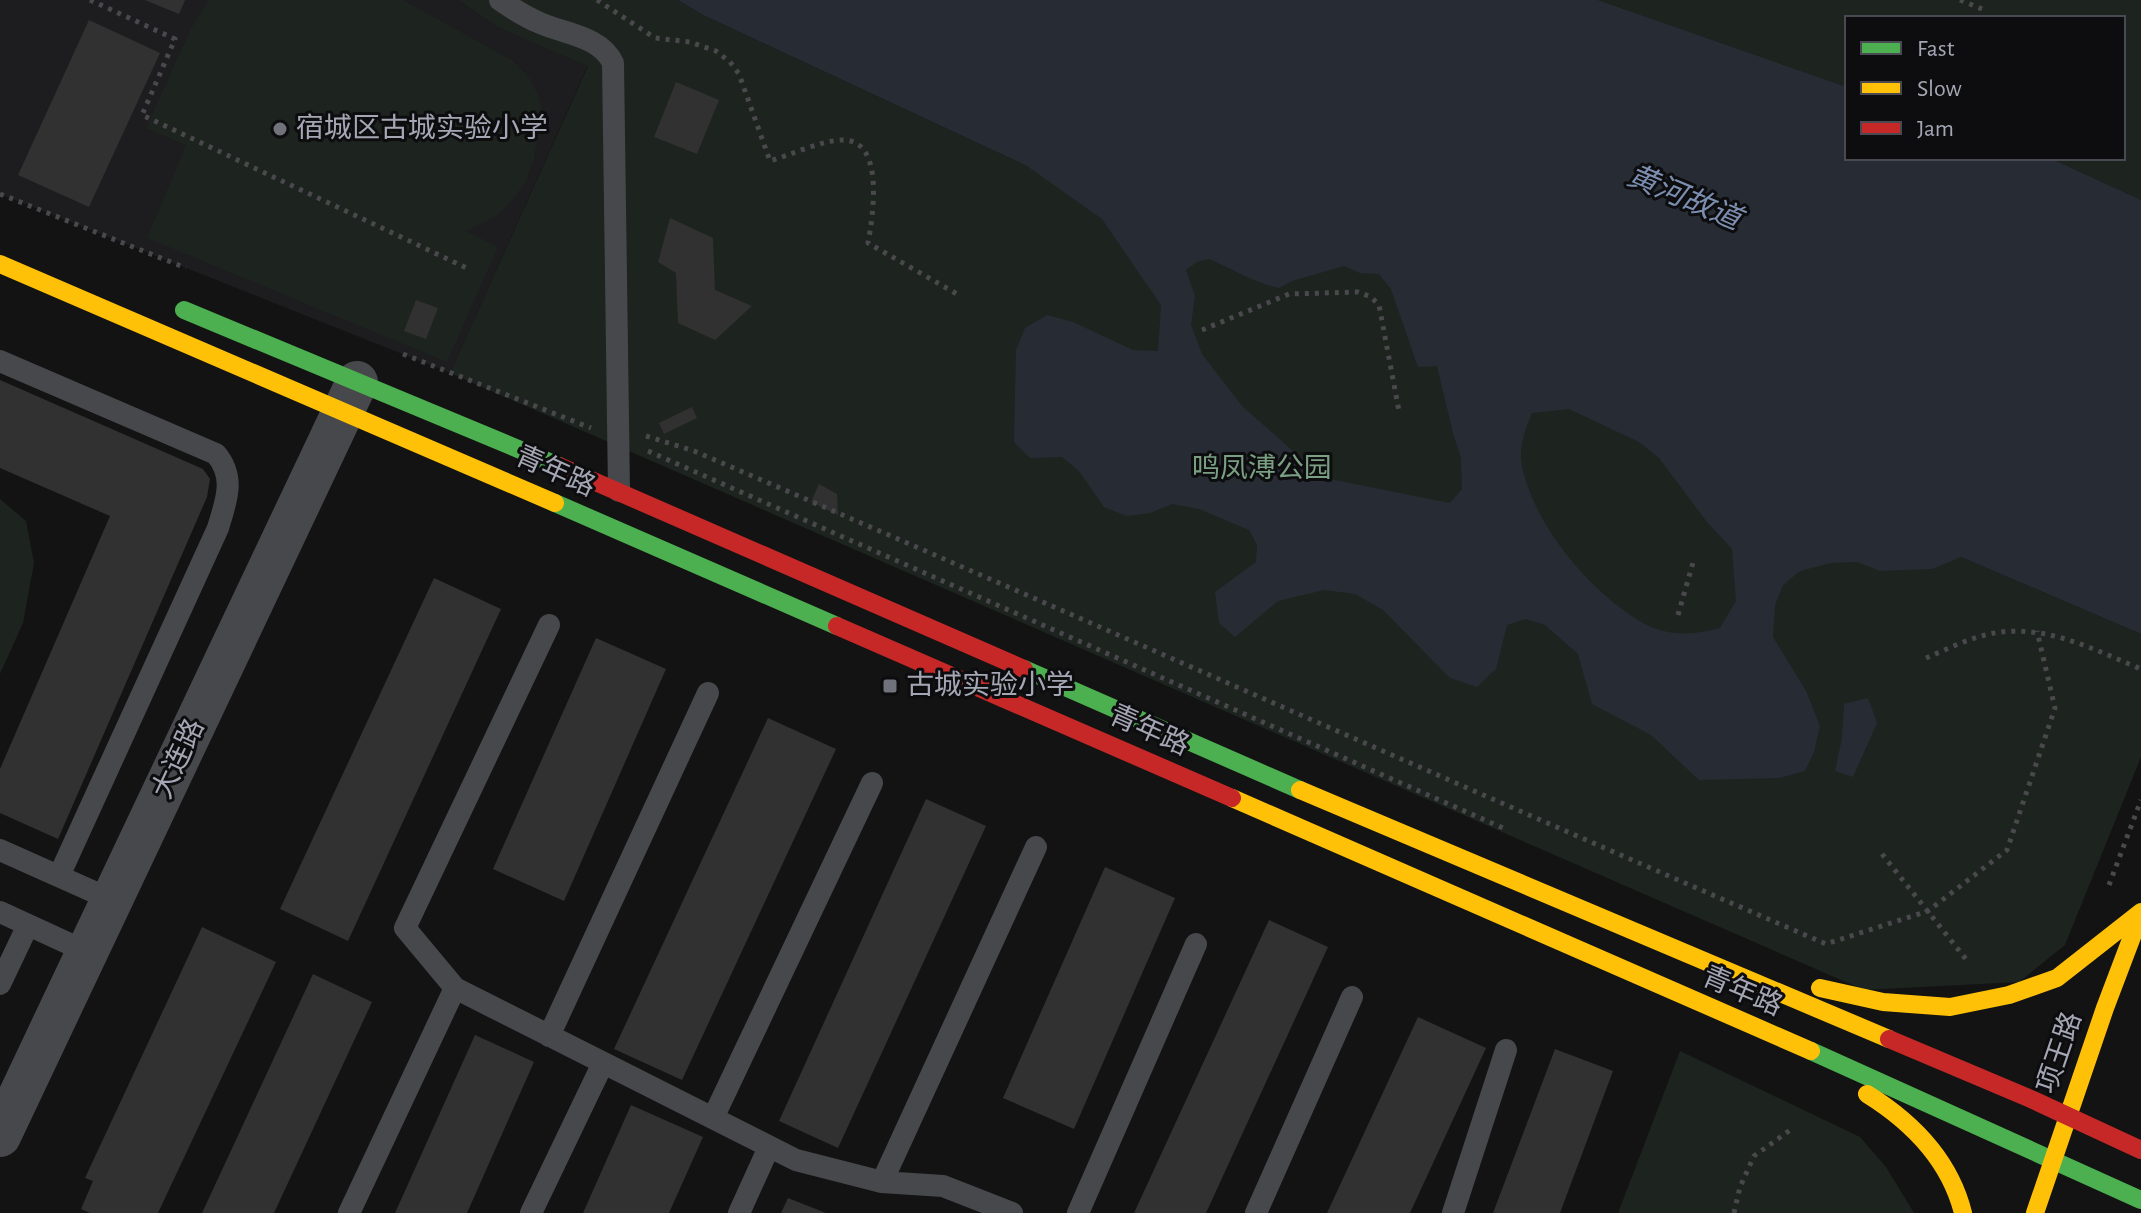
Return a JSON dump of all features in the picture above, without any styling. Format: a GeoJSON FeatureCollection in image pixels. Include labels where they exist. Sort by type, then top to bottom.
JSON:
{"type":"FeatureCollection","features":[{"type":"Feature","properties":{"kind":"street","name":"青年路"},"geometry":{"type":"LineString","coordinates":[[0,264],[350,396],[619,491],[1255,771],[2069,1115],[2125,1170],[2141,1200]]}},
{"type":"Feature","properties":{"kind":"street","name":"青年路"},"geometry":{"type":"LineString","coordinates":[[171,304],[350,396],[1702,1006],[1963,1118],[2054,1161],[2125,1170]]}},
{"type":"Feature","properties":{"kind":"street","name":"大连路"},"geometry":{"type":"LineString","coordinates":[[0,1136],[350,396]]}},
{"type":"Feature","properties":{"kind":"street"},"geometry":{"type":"LineString","coordinates":[[1710,963],[1883,1002],[1950,1007],[2009,995],[2057,978],[2141,912]]}},
{"type":"Feature","properties":{"kind":"street","name":"项王路"},"geometry":{"type":"LineString","coordinates":[[2035,1213],[2141,912]]}},
{"type":"Feature","properties":{"kind":"street"},"geometry":{"type":"LineString","coordinates":[[1702,1006],[1889,1106],[1922,1139],[1953,1179],[1963,1213]]}},
{"type":"Feature","properties":{"kind":"street"},"geometry":{"type":"LineString","coordinates":[[2125,1170],[2138,1125]]}},
{"type":"Feature","properties":{"kind":"lane"},"geometry":{"type":"LineString","coordinates":[[500,0],[542,24],[592,42],[609,54],[613,63],[619,491]]}},
{"type":"Feature","properties":{"kind":"lane"},"geometry":{"type":"LineString","coordinates":[[0,361],[216,454],[227,467],[228,486],[218,528],[59,876]]}},
{"type":"Feature","properties":{"kind":"lane"},"geometry":{"type":"LineString","coordinates":[[549,625],[405,928],[455,988],[796,1160],[882,1182],[943,1186],[958,1204],[1012,1213]]}},
{"type":"Feature","properties":{"kind":"lane"},"geometry":{"type":"LineString","coordinates":[[549,1036],[708,693]]}},
{"type":"Feature","properties":{"kind":"lane"},"geometry":{"type":"LineString","coordinates":[[713,1118],[872,783]]}},
{"type":"Feature","properties":{"kind":"lane"},"geometry":{"type":"LineString","coordinates":[[882,1182],[1036,847]]}},
{"type":"Feature","properties":{"kind":"lane"},"geometry":{"type":"LineString","coordinates":[[0,850],[112,900]]}},
{"type":"Feature","properties":{"kind":"lane"},"geometry":{"type":"LineString","coordinates":[[0,912],[87,952]]}},
{"type":"Feature","properties":{"kind":"lane"},"geometry":{"type":"LineString","coordinates":[[0,984],[28,925]]}},
{"type":"Feature","properties":{"kind":"lane"},"geometry":{"type":"LineString","coordinates":[[1078,1213],[1196,944]]}},
{"type":"Feature","properties":{"kind":"lane"},"geometry":{"type":"LineString","coordinates":[[349,1213],[455,988]]}},
{"type":"Feature","properties":{"kind":"lane"},"geometry":{"type":"LineString","coordinates":[[1256,1213],[1352,997]]}},
{"type":"Feature","properties":{"kind":"lane"},"geometry":{"type":"LineString","coordinates":[[1453,1213],[1506,1050]]}},
{"type":"Feature","properties":{"kind":"lane"},"geometry":{"type":"LineString","coordinates":[[531,1213],[603,1063]]}},
{"type":"Feature","properties":{"kind":"lane"},"geometry":{"type":"LineString","coordinates":[[739,1213],[769,1147]]}},
{"type":"Feature","properties":{"kind":"path"},"geometry":{"type":"LineString","coordinates":[[90,0],[175,39],[142,115],[471,270]]}},
{"type":"Feature","properties":{"kind":"path"},"geometry":{"type":"LineString","coordinates":[[597,0],[655,38],[700,44],[730,62],[739,74],[770,161],[842,140],[862,147],[867,152],[871,167],[873,214],[868,243],[957,294]]}},
{"type":"Feature","properties":{"kind":"path"},"geometry":{"type":"LineString","coordinates":[[1960,0],[1982,9]]}},
{"type":"Feature","properties":{"kind":"path"},"geometry":{"type":"LineString","coordinates":[[0,194],[190,270]]}},
{"type":"Feature","properties":{"kind":"path"},"geometry":{"type":"LineString","coordinates":[[1202,330],[1289,294],[1358,292],[1371,297],[1379,305],[1399,411]]}},
{"type":"Feature","properties":{"kind":"path"},"geometry":{"type":"LineString","coordinates":[[397,351],[618,433],[1503,828]]}},
{"type":"Feature","properties":{"kind":"path"},"geometry":{"type":"LineString","coordinates":[[618,433],[694,451],[737,469],[1826,944],[1928,911],[2007,850],[2055,708],[2037,631]]}},
{"type":"Feature","properties":{"kind":"path"},"geometry":{"type":"LineString","coordinates":[[1678,615],[1694,559]]}},
{"type":"Feature","properties":{"kind":"path"},"geometry":{"type":"LineString","coordinates":[[1926,658],[1985,635],[2024,630],[2056,634],[2141,669]]}},
{"type":"Feature","properties":{"kind":"path"},"geometry":{"type":"LineString","coordinates":[[2108,887],[2141,800]]}},
{"type":"Feature","properties":{"kind":"path"},"geometry":{"type":"LineString","coordinates":[[1882,854],[1976,972]]}},
{"type":"Feature","properties":{"kind":"path"},"geometry":{"type":"LineString","coordinates":[[1734,1213],[1740,1187],[1754,1156],[1793,1128]]}},
{"type":"Feature","properties":{"kind":"shaded area","name":"宿城区古城实验小学"},"geometry":{"type":"Polygon","coordinates":[[[0,0],[458,0],[497,27],[588,65],[450,373],[0,194],[0,0]]]}},
{"type":"Feature","properties":{"kind":"green space","name":"宿城区古城实验小学"},"geometry":{"type":"Polygon","coordinates":[[[209,0],[403,0],[513,61],[528,76],[537,92],[542,112],[534,158],[526,181],[512,201],[495,217],[466,231],[498,247],[447,362],[147,238],[186,145],[146,128],[191,28],[209,0]]]}},
{"type":"Feature","properties":{"kind":"green space","name":"鸣凤溥公园"},"geometry":{"type":"Polygon","coordinates":[[[458,0],[678,0],[703,15],[1027,166],[1380,255],[1961,557],[2141,634],[2141,757],[2065,945],[2019,982],[1864,990],[450,373],[588,66],[497,27],[458,0]]]}},
{"type":"Feature","properties":{"kind":"green space"},"geometry":{"type":"Polygon","coordinates":[[[1598,0],[2141,0],[2141,200],[2054,160],[2125,160],[2125,16],[1845,16],[1845,86],[1598,0]]]}},
{"type":"Feature","properties":{"kind":"green space"},"geometry":{"type":"Polygon","coordinates":[[[0,499],[26,521],[34,563],[23,623],[0,674],[0,499]]]}},
{"type":"Feature","properties":{"kind":"green space"},"geometry":{"type":"Polygon","coordinates":[[[1680,1051],[1860,1137],[1886,1167],[1914,1213],[1618,1213],[1680,1051]]]}},
{"type":"Feature","properties":{"kind":"water","name":"黄河故道"},"geometry":{"type":"Polygon","coordinates":[[[678,0],[1598,0],[1845,86],[1845,160],[2054,160],[2141,200],[2141,634],[1961,557],[1932,569],[1880,571],[1857,562],[1831,563],[1800,571],[1783,585],[1775,605],[1773,637],[1806,691],[1820,726],[1814,752],[1805,771],[1779,778],[1699,780],[1651,735],[1592,704],[1578,654],[1545,625],[1526,619],[1507,625],[1496,669],[1477,687],[1450,678],[1383,610],[1355,594],[1324,590],[1278,601],[1235,637],[1219,623],[1215,592],[1256,562],[1257,545],[1249,530],[1199,509],[1172,504],[1150,513],[1127,516],[1104,507],[1079,471],[1062,457],[1030,458],[1014,442],[1016,350],[1025,328],[1047,315],[1073,322],[1133,350],[1158,351],[1161,305],[1102,219],[1027,166],[703,15],[678,0]],[[1209,259],[1197,262],[1186,270],[1195,296],[1191,325],[1202,354],[1242,406],[1312,468],[1330,479],[1450,503],[1462,489],[1461,458],[1437,366],[1418,367],[1391,289],[1379,274],[1360,273],[1344,266],[1292,281],[1279,288],[1209,259]],[[1569,409],[1532,413],[1521,459],[1539,512],[1585,576],[1623,610],[1643,623],[1662,631],[1681,633],[1720,628],[1736,601],[1732,549],[1707,522],[1659,458],[1639,442],[1569,409]]]}},
{"type":"Feature","properties":{"kind":"water"},"geometry":{"type":"Polygon","coordinates":[[[1868,698],[1877,723],[1853,777],[1835,771],[1842,738],[1844,704],[1868,698]]]}},
{"type":"Feature","properties":{"kind":"building"},"geometry":{"type":"Polygon","coordinates":[[[145,0],[185,0],[179,14],[145,0]]]}},
{"type":"Feature","properties":{"kind":"building"},"geometry":{"type":"Polygon","coordinates":[[[89,20],[160,53],[89,207],[18,175],[89,20]]]}},
{"type":"Feature","properties":{"kind":"building"},"geometry":{"type":"Polygon","coordinates":[[[676,82],[719,100],[697,154],[654,137],[676,82]]]}},
{"type":"Feature","properties":{"kind":"building"},"geometry":{"type":"Polygon","coordinates":[[[670,218],[713,238],[715,290],[752,306],[715,340],[678,323],[676,273],[658,262],[670,218]]]}},
{"type":"Feature","properties":{"kind":"building"},"geometry":{"type":"Polygon","coordinates":[[[416,300],[438,308],[426,339],[404,331],[416,300]]]}},
{"type":"Feature","properties":{"kind":"building"},"geometry":{"type":"Polygon","coordinates":[[[0,380],[203,469],[210,479],[207,497],[58,839],[0,813],[0,769],[110,516],[0,468],[0,380]]]}},
{"type":"Feature","properties":{"kind":"building"},"geometry":{"type":"Polygon","coordinates":[[[692,407],[697,418],[664,434],[659,423],[692,407]]]}},
{"type":"Feature","properties":{"kind":"building"},"geometry":{"type":"Polygon","coordinates":[[[819,484],[837,494],[838,515],[811,502],[819,484]]]}},
{"type":"Feature","properties":{"kind":"building"},"geometry":{"type":"Polygon","coordinates":[[[434,578],[501,609],[348,941],[280,909],[434,578]]]}},
{"type":"Feature","properties":{"kind":"building"},"geometry":{"type":"Polygon","coordinates":[[[596,638],[666,669],[564,901],[493,869],[596,638]]]}},
{"type":"Feature","properties":{"kind":"building"},"geometry":{"type":"Polygon","coordinates":[[[768,718],[836,749],[682,1080],[614,1049],[768,718]]]}},
{"type":"Feature","properties":{"kind":"building"},"geometry":{"type":"Polygon","coordinates":[[[926,799],[986,826],[838,1148],[779,1121],[926,799]]]}},
{"type":"Feature","properties":{"kind":"building"},"geometry":{"type":"Polygon","coordinates":[[[1105,867],[1175,898],[1074,1129],[1003,1098],[1105,867]]]}},
{"type":"Feature","properties":{"kind":"building"},"geometry":{"type":"Polygon","coordinates":[[[1269,920],[1328,947],[1206,1213],[1134,1213],[1269,920]]]}},
{"type":"Feature","properties":{"kind":"building"},"geometry":{"type":"Polygon","coordinates":[[[202,927],[276,962],[158,1213],[90,1213],[81,1209],[93,1181],[85,1178],[202,927]]]}},
{"type":"Feature","properties":{"kind":"building"},"geometry":{"type":"Polygon","coordinates":[[[313,974],[372,1002],[274,1213],[202,1213],[313,974]]]}},
{"type":"Feature","properties":{"kind":"building"},"geometry":{"type":"Polygon","coordinates":[[[1418,1017],[1486,1048],[1410,1213],[1327,1213],[1418,1017]]]}},
{"type":"Feature","properties":{"kind":"building"},"geometry":{"type":"Polygon","coordinates":[[[475,1035],[534,1062],[467,1213],[395,1213],[475,1035]]]}},
{"type":"Feature","properties":{"kind":"building"},"geometry":{"type":"Polygon","coordinates":[[[1555,1049],[1613,1071],[1560,1213],[1493,1213],[1555,1049]]]}},
{"type":"Feature","properties":{"kind":"building"},"geometry":{"type":"Polygon","coordinates":[[[631,1105],[703,1137],[669,1213],[583,1213],[631,1105]]]}},
{"type":"Feature","properties":{"kind":"building"},"geometry":{"type":"Polygon","coordinates":[[[788,1198],[826,1213],[781,1213],[788,1198]]]}},
{"type":"Feature","properties":{"kind":"traffic: fast"},"geometry":{"type":"LineString","coordinates":[[184,310],[559,466]]}},
{"type":"Feature","properties":{"kind":"traffic: fast"},"geometry":{"type":"LineString","coordinates":[[555,503],[837,626]]}},
{"type":"Feature","properties":{"kind":"traffic: fast"},"geometry":{"type":"LineString","coordinates":[[1024,669],[1300,790]]}},
{"type":"Feature","properties":{"kind":"traffic: fast"},"geometry":{"type":"LineString","coordinates":[[1811,1051],[2141,1200]]}},
{"type":"Feature","properties":{"kind":"traffic: slow"},"geometry":{"type":"LineString","coordinates":[[0,264],[555,503]]}},
{"type":"Feature","properties":{"kind":"traffic: slow"},"geometry":{"type":"LineString","coordinates":[[1300,790],[1889,1039]]}},
{"type":"Feature","properties":{"kind":"traffic: slow"},"geometry":{"type":"LineString","coordinates":[[1232,798],[1811,1051]]}},
{"type":"Feature","properties":{"kind":"traffic: slow"},"geometry":{"type":"LineString","coordinates":[[1820,988],[1883,1002],[1950,1007],[2009,995],[2057,978],[2141,912]]}},
{"type":"Feature","properties":{"kind":"traffic: slow"},"geometry":{"type":"LineString","coordinates":[[2035,1213],[2141,913]]}},
{"type":"Feature","properties":{"kind":"traffic: slow"},"geometry":{"type":"LineString","coordinates":[[1867,1094],[1899,1117],[1927,1144],[1949,1176],[1963,1213]]}},
{"type":"Feature","properties":{"kind":"traffic: jam"},"geometry":{"type":"LineString","coordinates":[[559,466],[1024,669]]}},
{"type":"Feature","properties":{"kind":"traffic: jam"},"geometry":{"type":"LineString","coordinates":[[837,626],[1232,798]]}},
{"type":"Feature","properties":{"kind":"traffic: jam"},"geometry":{"type":"LineString","coordinates":[[1889,1039],[2141,1150]]}},
{"type":"Feature","properties":{"kind":"place","name":"宿城区古城实验小学"},"geometry":{"type":"Point","coordinates":[280,129]}},
{"type":"Feature","properties":{"kind":"place","name":"古城实验小学"},"geometry":{"type":"Point","coordinates":[890,686]}}]}
